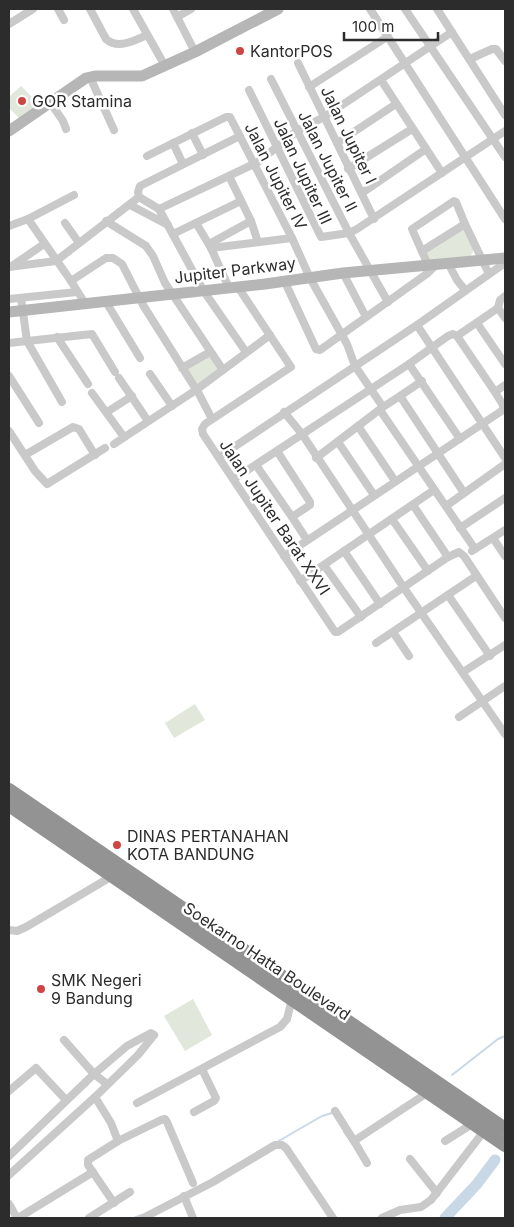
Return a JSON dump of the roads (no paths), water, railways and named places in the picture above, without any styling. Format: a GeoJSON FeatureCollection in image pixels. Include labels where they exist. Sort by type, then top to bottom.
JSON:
{"type":"FeatureCollection","features":[{"type":"Feature","properties":{"kind":"highway","name":"Soekarno Hatta Boulevard"},"geometry":{"type":"LineString","coordinates":[[9,790],[298,988],[500,1139]]}},
{"type":"Feature","properties":{"kind":"highway","name":"Soekarno Hatta Boulevard"},"geometry":{"type":"LineString","coordinates":[[9,805],[196,935],[500,1139]]}},
{"type":"Feature","properties":{"kind":"highway"},"geometry":{"type":"LineString","coordinates":[[139,872],[152,889]]}},
{"type":"Feature","properties":{"kind":"highway"},"geometry":{"type":"LineString","coordinates":[[298,988],[315,992]]}},
{"type":"Feature","properties":{"kind":"main road"},"geometry":{"type":"LineString","coordinates":[[9,132],[50,102],[90,77],[142,76],[278,9]]}},
{"type":"Feature","properties":{"kind":"main road","name":"Jupiter Parkway"},"geometry":{"type":"LineString","coordinates":[[9,312],[86,305],[370,270],[475,260],[504,264]]}},
{"type":"Feature","properties":{"kind":"main road"},"geometry":{"type":"LineString","coordinates":[[9,782],[505,1124]]}},
{"type":"Feature","properties":{"kind":"main road"},"geometry":{"type":"LineString","coordinates":[[9,810],[196,935],[482,1135],[500,1139],[505,1152]]}},
{"type":"Feature","properties":{"kind":"street"},"geometry":{"type":"LineString","coordinates":[[58,9],[64,20]]}},
{"type":"Feature","properties":{"kind":"street"},"geometry":{"type":"LineString","coordinates":[[90,9],[110,43],[127,44],[148,35]]}},
{"type":"Feature","properties":{"kind":"street"},"geometry":{"type":"LineString","coordinates":[[133,9],[164,64]]}},
{"type":"Feature","properties":{"kind":"street"},"geometry":{"type":"LineString","coordinates":[[173,9],[194,50]]}},
{"type":"Feature","properties":{"kind":"street"},"geometry":{"type":"LineString","coordinates":[[178,17],[191,9]]}},
{"type":"Feature","properties":{"kind":"street"},"geometry":{"type":"LineString","coordinates":[[370,9],[505,219]]}},
{"type":"Feature","properties":{"kind":"street"},"geometry":{"type":"LineString","coordinates":[[405,9],[505,157]]}},
{"type":"Feature","properties":{"kind":"street"},"geometry":{"type":"LineString","coordinates":[[437,9],[505,115]]}},
{"type":"Feature","properties":{"kind":"street"},"geometry":{"type":"LineString","coordinates":[[9,24],[28,10]]}},
{"type":"Feature","properties":{"kind":"street"},"geometry":{"type":"LineString","coordinates":[[159,209],[254,163],[298,131],[324,117],[452,32]]}},
{"type":"Feature","properties":{"kind":"street"},"geometry":{"type":"LineString","coordinates":[[310,86],[387,37]]}},
{"type":"Feature","properties":{"kind":"street"},"geometry":{"type":"LineString","coordinates":[[470,59],[496,49],[505,61]]}},
{"type":"Feature","properties":{"kind":"street","name":"Jalan Jupiter I"},"geometry":{"type":"LineString","coordinates":[[298,63],[374,219]]}},
{"type":"Feature","properties":{"kind":"street"},"geometry":{"type":"LineString","coordinates":[[90,77],[114,130]]}},
{"type":"Feature","properties":{"kind":"street","name":"Jalan Jupiter II"},"geometry":{"type":"LineString","coordinates":[[271,79],[349,233],[388,302]]}},
{"type":"Feature","properties":{"kind":"street"},"geometry":{"type":"LineString","coordinates":[[381,80],[442,172]]}},
{"type":"Feature","properties":{"kind":"street","name":"Jalan Jupiter III"},"geometry":{"type":"LineString","coordinates":[[249,90],[278,147],[319,236],[349,233]]}},
{"type":"Feature","properties":{"kind":"street"},"geometry":{"type":"LineString","coordinates":[[50,102],[66,128]]}},
{"type":"Feature","properties":{"kind":"street"},"geometry":{"type":"LineString","coordinates":[[337,143],[396,104]]}},
{"type":"Feature","properties":{"kind":"street","name":"Jalan Jupiter IV"},"geometry":{"type":"LineString","coordinates":[[147,156],[228,116],[292,238],[310,278],[342,334],[356,365],[418,466],[475,550]]}},
{"type":"Feature","properties":{"kind":"street"},"geometry":{"type":"LineString","coordinates":[[348,168],[412,128]]}},
{"type":"Feature","properties":{"kind":"street"},"geometry":{"type":"LineString","coordinates":[[349,233],[374,219],[505,131]]}},
{"type":"Feature","properties":{"kind":"street"},"geometry":{"type":"LineString","coordinates":[[192,133],[203,155]]}},
{"type":"Feature","properties":{"kind":"street"},"geometry":{"type":"LineString","coordinates":[[139,197],[140,186],[240,136]]}},
{"type":"Feature","properties":{"kind":"street"},"geometry":{"type":"LineString","coordinates":[[173,143],[184,164]]}},
{"type":"Feature","properties":{"kind":"street"},"geometry":{"type":"LineString","coordinates":[[362,193],[426,148]]}},
{"type":"Feature","properties":{"kind":"street"},"geometry":{"type":"LineString","coordinates":[[229,176],[251,221],[258,242]]}},
{"type":"Feature","properties":{"kind":"street"},"geometry":{"type":"LineString","coordinates":[[9,226],[28,219],[74,195]]}},
{"type":"Feature","properties":{"kind":"street"},"geometry":{"type":"LineString","coordinates":[[9,267],[56,261],[139,197]]}},
{"type":"Feature","properties":{"kind":"street"},"geometry":{"type":"LineString","coordinates":[[139,197],[159,209],[203,290],[246,352]]}},
{"type":"Feature","properties":{"kind":"street"},"geometry":{"type":"LineString","coordinates":[[173,234],[241,201]]}},
{"type":"Feature","properties":{"kind":"street"},"geometry":{"type":"LineString","coordinates":[[465,290],[456,278],[422,251],[412,229],[450,202],[456,202],[465,224],[475,260],[489,274]]}},
{"type":"Feature","properties":{"kind":"street"},"geometry":{"type":"LineString","coordinates":[[130,204],[168,225]]}},
{"type":"Feature","properties":{"kind":"street"},"geometry":{"type":"LineString","coordinates":[[28,219],[86,305]]}},
{"type":"Feature","properties":{"kind":"street"},"geometry":{"type":"LineString","coordinates":[[210,246],[251,221]]}},
{"type":"Feature","properties":{"kind":"street"},"geometry":{"type":"LineString","coordinates":[[106,222],[146,246],[172,294],[223,370]]}},
{"type":"Feature","properties":{"kind":"street"},"geometry":{"type":"LineString","coordinates":[[65,223],[79,243]]}},
{"type":"Feature","properties":{"kind":"street"},"geometry":{"type":"LineString","coordinates":[[71,281],[106,258],[113,258],[122,264],[126,268],[140,298],[212,419],[291,367],[234,287],[196,223]]}},
{"type":"Feature","properties":{"kind":"street"},"geometry":{"type":"LineString","coordinates":[[422,251],[465,224]]}},
{"type":"Feature","properties":{"kind":"street"},"geometry":{"type":"LineString","coordinates":[[210,246],[292,238]]}},
{"type":"Feature","properties":{"kind":"street"},"geometry":{"type":"LineString","coordinates":[[9,267],[44,244]]}},
{"type":"Feature","properties":{"kind":"street"},"geometry":{"type":"LineString","coordinates":[[284,280],[316,349],[320,350],[438,264]]}},
{"type":"Feature","properties":{"kind":"street"},"geometry":{"type":"LineString","coordinates":[[219,457],[417,325],[504,264]]}},
{"type":"Feature","properties":{"kind":"street"},"geometry":{"type":"LineString","coordinates":[[344,273],[366,316]]}},
{"type":"Feature","properties":{"kind":"street"},"geometry":{"type":"LineString","coordinates":[[9,299],[77,292]]}},
{"type":"Feature","properties":{"kind":"street"},"geometry":{"type":"LineString","coordinates":[[456,336],[498,308],[500,300],[505,296]]}},
{"type":"Feature","properties":{"kind":"street"},"geometry":{"type":"LineString","coordinates":[[20,298],[26,341],[62,402]]}},
{"type":"Feature","properties":{"kind":"street"},"geometry":{"type":"LineString","coordinates":[[106,302],[140,358]]}},
{"type":"Feature","properties":{"kind":"street"},"geometry":{"type":"LineString","coordinates":[[498,308],[505,318]]}},
{"type":"Feature","properties":{"kind":"street"},"geometry":{"type":"LineString","coordinates":[[477,323],[505,364]]}},
{"type":"Feature","properties":{"kind":"street"},"geometry":{"type":"LineString","coordinates":[[417,325],[505,458]]}},
{"type":"Feature","properties":{"kind":"street"},"geometry":{"type":"LineString","coordinates":[[234,480],[451,334],[456,336],[495,392],[504,408],[502,410],[439,454],[395,481],[284,556]]}},
{"type":"Feature","properties":{"kind":"street"},"geometry":{"type":"LineString","coordinates":[[9,343],[93,335],[148,421]]}},
{"type":"Feature","properties":{"kind":"street"},"geometry":{"type":"LineString","coordinates":[[114,444],[196,390],[270,335]]}},
{"type":"Feature","properties":{"kind":"street"},"geometry":{"type":"LineString","coordinates":[[57,337],[88,384]]}},
{"type":"Feature","properties":{"kind":"street"},"geometry":{"type":"LineString","coordinates":[[182,368],[210,352]]}},
{"type":"Feature","properties":{"kind":"street"},"geometry":{"type":"LineString","coordinates":[[409,364],[460,439]]}},
{"type":"Feature","properties":{"kind":"street"},"geometry":{"type":"LineString","coordinates":[[150,374],[172,406]]}},
{"type":"Feature","properties":{"kind":"street"},"geometry":{"type":"LineString","coordinates":[[9,376],[39,423]]}},
{"type":"Feature","properties":{"kind":"street"},"geometry":{"type":"LineString","coordinates":[[316,458],[382,408],[422,381]]}},
{"type":"Feature","properties":{"kind":"street"},"geometry":{"type":"LineString","coordinates":[[495,392],[505,385]]}},
{"type":"Feature","properties":{"kind":"street"},"geometry":{"type":"LineString","coordinates":[[93,394],[124,437]]}},
{"type":"Feature","properties":{"kind":"street"},"geometry":{"type":"LineString","coordinates":[[107,412],[132,396]]}},
{"type":"Feature","properties":{"kind":"street"},"geometry":{"type":"LineString","coordinates":[[400,396],[464,493]]}},
{"type":"Feature","properties":{"kind":"street"},"geometry":{"type":"LineString","coordinates":[[284,412],[302,434],[316,458],[505,734]]}},
{"type":"Feature","properties":{"kind":"street","name":"Jalan Jupiter Barat XXVI"},"geometry":{"type":"LineString","coordinates":[[212,419],[205,424],[202,429],[203,434],[335,632],[338,632],[361,616]]}},
{"type":"Feature","properties":{"kind":"street"},"geometry":{"type":"LineString","coordinates":[[358,426],[395,481]]}},
{"type":"Feature","properties":{"kind":"street"},"geometry":{"type":"LineString","coordinates":[[25,455],[73,427],[79,429],[95,455]]}},
{"type":"Feature","properties":{"kind":"street"},"geometry":{"type":"LineString","coordinates":[[9,431],[35,471],[47,484],[106,448]]}},
{"type":"Feature","properties":{"kind":"street"},"geometry":{"type":"LineString","coordinates":[[338,442],[374,495]]}},
{"type":"Feature","properties":{"kind":"street"},"geometry":{"type":"LineString","coordinates":[[498,447],[505,442]]}},
{"type":"Feature","properties":{"kind":"street"},"geometry":{"type":"LineString","coordinates":[[277,451],[310,502],[310,505],[292,517]]}},
{"type":"Feature","properties":{"kind":"street"},"geometry":{"type":"LineString","coordinates":[[256,464],[307,540]]}},
{"type":"Feature","properties":{"kind":"street"},"geometry":{"type":"LineString","coordinates":[[446,506],[505,464]]}},
{"type":"Feature","properties":{"kind":"street"},"geometry":{"type":"LineString","coordinates":[[300,581],[434,490]]}},
{"type":"Feature","properties":{"kind":"street"},"geometry":{"type":"LineString","coordinates":[[460,528],[505,498]]}},
{"type":"Feature","properties":{"kind":"street"},"geometry":{"type":"LineString","coordinates":[[413,504],[448,557]]}},
{"type":"Feature","properties":{"kind":"street"},"geometry":{"type":"LineString","coordinates":[[392,519],[428,571]]}},
{"type":"Feature","properties":{"kind":"street"},"geometry":{"type":"LineString","coordinates":[[464,556],[505,530]]}},
{"type":"Feature","properties":{"kind":"street"},"geometry":{"type":"LineString","coordinates":[[493,538],[505,556]]}},
{"type":"Feature","properties":{"kind":"street"},"geometry":{"type":"LineString","coordinates":[[344,551],[380,604]]}},
{"type":"Feature","properties":{"kind":"street"},"geometry":{"type":"LineString","coordinates":[[324,565],[361,616],[448,557],[459,552],[464,556],[505,618]]}},
{"type":"Feature","properties":{"kind":"street"},"geometry":{"type":"LineString","coordinates":[[376,644],[476,576]]}},
{"type":"Feature","properties":{"kind":"street"},"geometry":{"type":"LineString","coordinates":[[448,594],[490,656]]}},
{"type":"Feature","properties":{"kind":"street"},"geometry":{"type":"LineString","coordinates":[[393,632],[409,656]]}},
{"type":"Feature","properties":{"kind":"street"},"geometry":{"type":"LineString","coordinates":[[463,672],[505,645]]}},
{"type":"Feature","properties":{"kind":"street"},"geometry":{"type":"LineString","coordinates":[[458,717],[505,686]]}},
{"type":"Feature","properties":{"kind":"street"},"geometry":{"type":"LineString","coordinates":[[9,930],[17,931],[26,927],[109,878]]}},
{"type":"Feature","properties":{"kind":"street"},"geometry":{"type":"LineString","coordinates":[[137,1103],[280,1028],[287,1019],[291,1003]]}},
{"type":"Feature","properties":{"kind":"street"},"geometry":{"type":"LineString","coordinates":[[9,1156],[66,1100],[127,1046],[151,1033],[154,1035],[138,1055],[95,1097],[9,1175]]}},
{"type":"Feature","properties":{"kind":"street"},"geometry":{"type":"LineString","coordinates":[[64,1040],[94,1074],[107,1084]]}},
{"type":"Feature","properties":{"kind":"street"},"geometry":{"type":"LineString","coordinates":[[127,1046],[138,1055]]}},
{"type":"Feature","properties":{"kind":"street"},"geometry":{"type":"LineString","coordinates":[[9,1091],[36,1068],[66,1100]]}},
{"type":"Feature","properties":{"kind":"street"},"geometry":{"type":"LineString","coordinates":[[194,1112],[216,1098],[202,1069]]}},
{"type":"Feature","properties":{"kind":"street"},"geometry":{"type":"LineString","coordinates":[[354,1141],[424,1095]]}},
{"type":"Feature","properties":{"kind":"street"},"geometry":{"type":"LineString","coordinates":[[95,1097],[111,1123],[118,1141]]}},
{"type":"Feature","properties":{"kind":"street"},"geometry":{"type":"LineString","coordinates":[[335,1111],[367,1163]]}},
{"type":"Feature","properties":{"kind":"street"},"geometry":{"type":"LineString","coordinates":[[114,1203],[88,1165],[88,1160],[118,1141],[165,1119],[194,1183]]}},
{"type":"Feature","properties":{"kind":"street"},"geometry":{"type":"LineString","coordinates":[[446,1142],[469,1126]]}},
{"type":"Feature","properties":{"kind":"street"},"geometry":{"type":"LineString","coordinates":[[382,1218],[400,1210],[421,1207],[431,1200],[482,1135]]}},
{"type":"Feature","properties":{"kind":"street"},"geometry":{"type":"LineString","coordinates":[[143,1218],[213,1182],[275,1145],[282,1145],[286,1148],[332,1216],[323,1218]]}},
{"type":"Feature","properties":{"kind":"street"},"geometry":{"type":"LineString","coordinates":[[410,1159],[437,1193]]}},
{"type":"Feature","properties":{"kind":"street"},"geometry":{"type":"LineString","coordinates":[[9,1204],[17,1218],[93,1172]]}},
{"type":"Feature","properties":{"kind":"street"},"geometry":{"type":"LineString","coordinates":[[89,1218],[130,1192]]}},
{"type":"Feature","properties":{"kind":"street"},"geometry":{"type":"LineString","coordinates":[[184,1196],[193,1218]]}},
{"type":"Feature","properties":{"kind":"waterway"},"geometry":{"type":"LineString","coordinates":[[452,1075],[498,1039],[505,1036]]}},
{"type":"Feature","properties":{"kind":"waterway"},"geometry":{"type":"LineString","coordinates":[[277,1142],[322,1116],[332,1113]]}},
{"type":"Feature","properties":{"kind":"waterway"},"geometry":{"type":"LineString","coordinates":[[344,1132],[352,1143]]}},
{"type":"Feature","properties":{"kind":"waterway"},"geometry":{"type":"LineString","coordinates":[[445,1218],[477,1184],[495,1160]]}},
{"type":"Feature","properties":{"kind":"waterway"},"geometry":{"type":"LineString","coordinates":[[134,1218],[141,1215]]}},
{"type":"Feature","properties":{"kind":"place","name":"KantorPOS"},"geometry":{"type":"Point","coordinates":[240,51]}},
{"type":"Feature","properties":{"kind":"place","name":"GOR Stamina"},"geometry":{"type":"Point","coordinates":[22,101]}},
{"type":"Feature","properties":{"kind":"place","name":"DINAS PERTANAHAN KOTA BANDUNG"},"geometry":{"type":"Point","coordinates":[117,845]}},
{"type":"Feature","properties":{"kind":"place","name":"SMK Negeri 9 Bandung"},"geometry":{"type":"Point","coordinates":[41,989]}}]}
